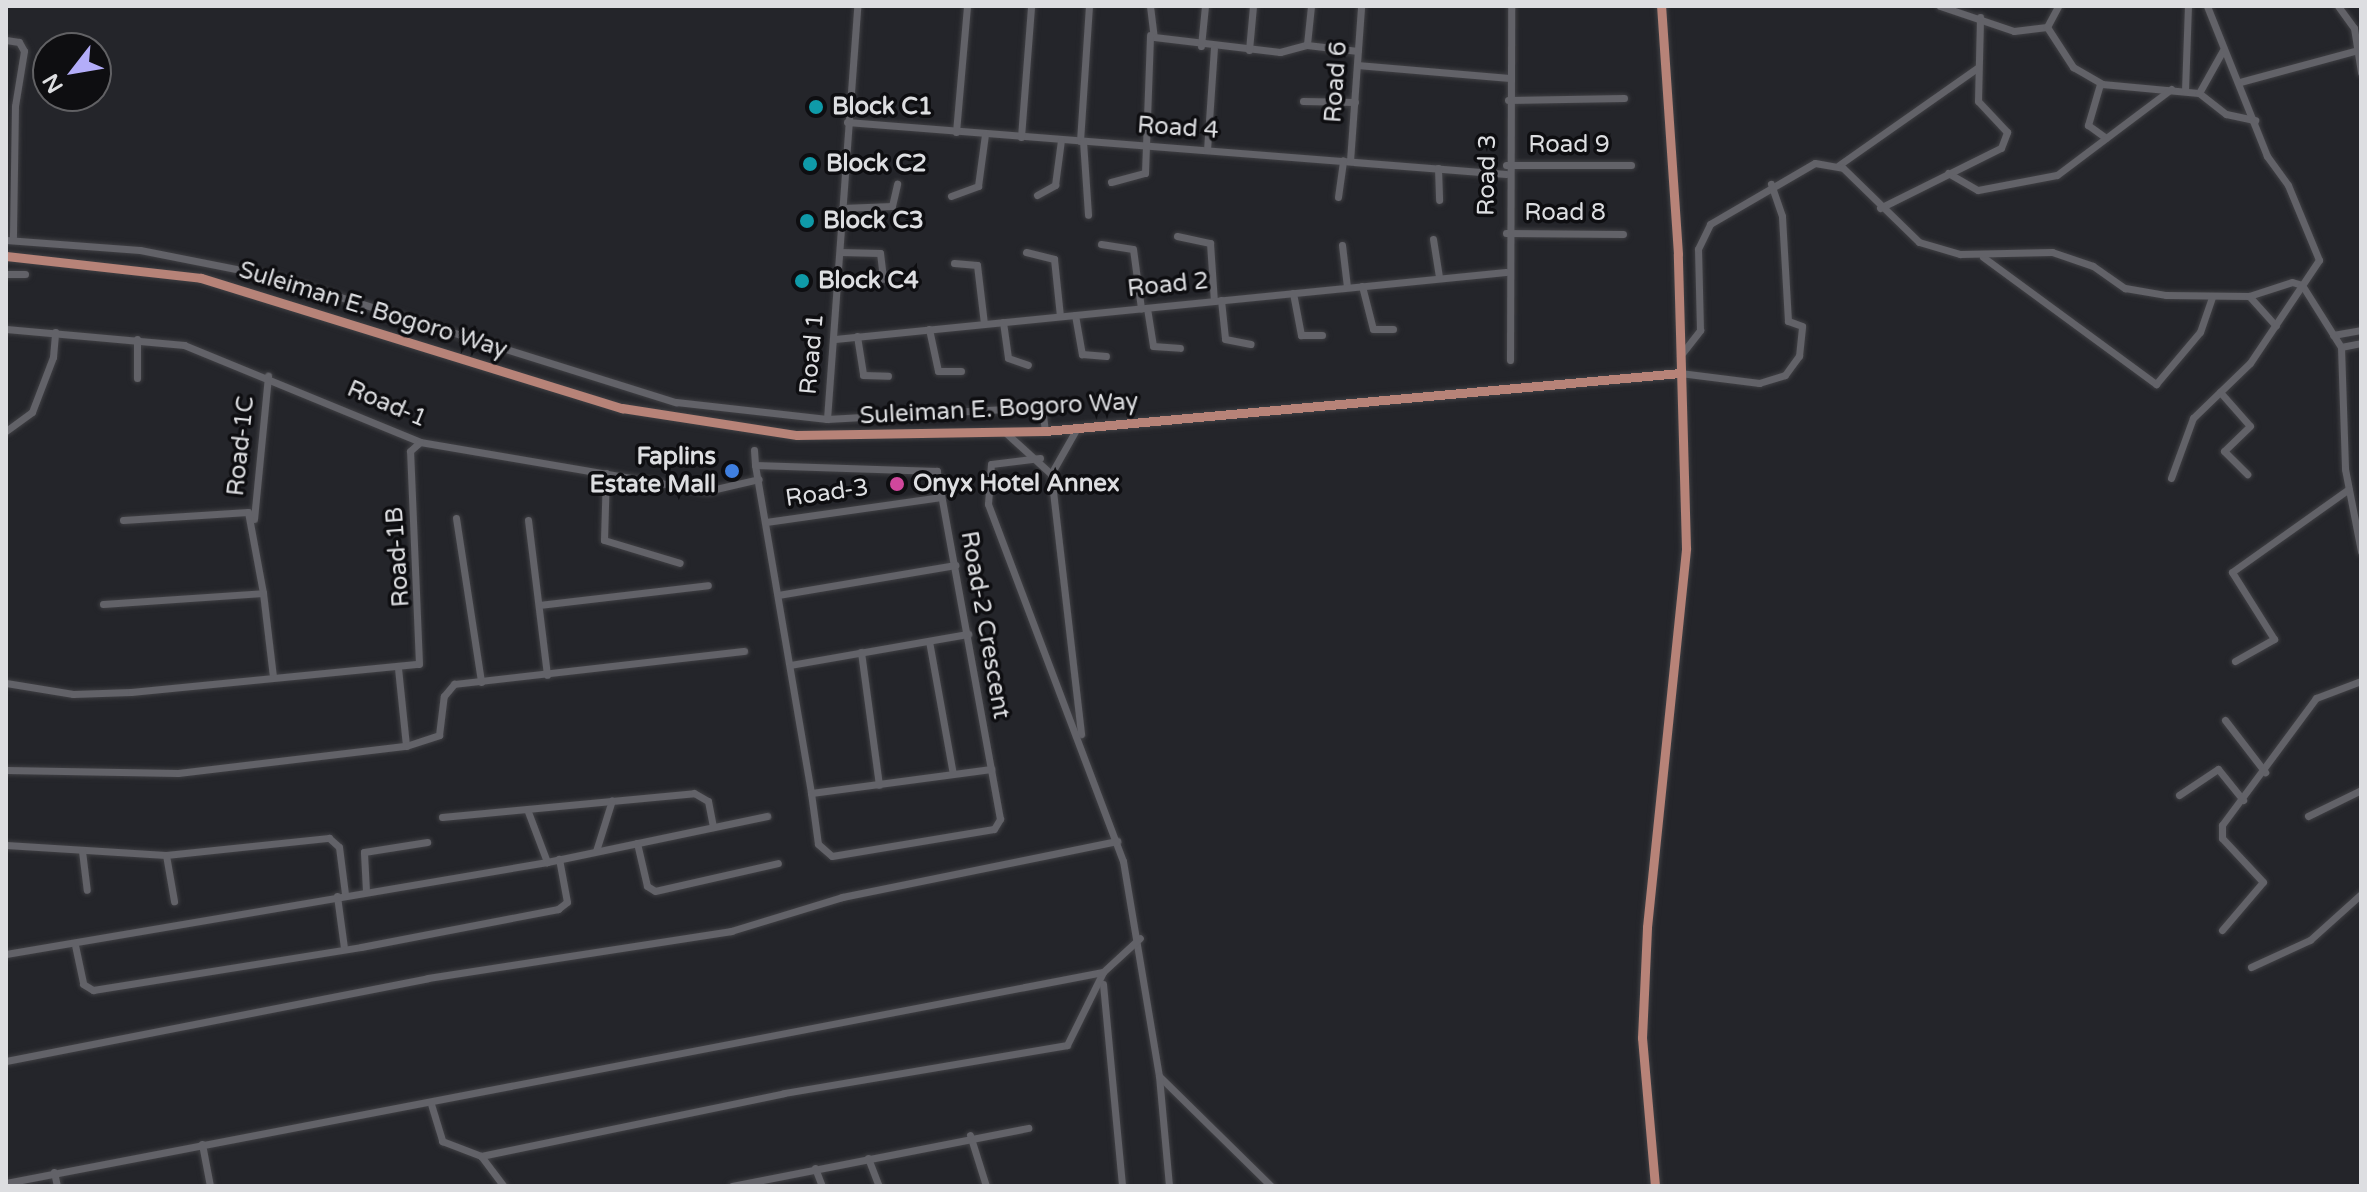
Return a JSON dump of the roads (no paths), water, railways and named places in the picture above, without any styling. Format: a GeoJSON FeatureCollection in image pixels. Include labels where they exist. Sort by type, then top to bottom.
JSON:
{"type":"FeatureCollection","features":[{"type":"Feature","properties":{"kind":"main road"},"geometry":{"type":"LineString","coordinates":[[1655,1186],[1642,1038],[1660,766],[1686,548],[1680,356],[1662,6]]}},
{"type":"Feature","properties":{"kind":"main road","name":"Suleiman E. Bogoro Way"},"geometry":{"type":"LineString","coordinates":[[6,256],[134,265],[201,278],[589,399],[699,424],[837,437],[1045,431],[1680,373]]}},
{"type":"Feature","properties":{"kind":"street","name":"Road 1"},"geometry":{"type":"LineString","coordinates":[[827,419],[857,6]]}},
{"type":"Feature","properties":{"kind":"street"},"geometry":{"type":"LineString","coordinates":[[956,132],[967,6]]}},
{"type":"Feature","properties":{"kind":"street"},"geometry":{"type":"LineString","coordinates":[[1021,137],[1031,6]]}},
{"type":"Feature","properties":{"kind":"street"},"geometry":{"type":"LineString","coordinates":[[1088,215],[1082,141],[1089,6]]}},
{"type":"Feature","properties":{"kind":"street"},"geometry":{"type":"LineString","coordinates":[[1111,182],[1143,177],[1150,6]]}},
{"type":"Feature","properties":{"kind":"street"},"geometry":{"type":"LineString","coordinates":[[1201,46],[1205,6]]}},
{"type":"Feature","properties":{"kind":"street"},"geometry":{"type":"LineString","coordinates":[[1249,50],[1253,6]]}},
{"type":"Feature","properties":{"kind":"street"},"geometry":{"type":"LineString","coordinates":[[1307,45],[1311,6]]}},
{"type":"Feature","properties":{"kind":"street","name":"Road 6"},"geometry":{"type":"LineString","coordinates":[[1338,197],[1355,102],[1361,6]]}},
{"type":"Feature","properties":{"kind":"street","name":"Road 3"},"geometry":{"type":"LineString","coordinates":[[1510,360],[1506,165],[1511,6]]}},
{"type":"Feature","properties":{"kind":"street"},"geometry":{"type":"LineString","coordinates":[[1940,6],[1956,8],[2014,31],[2047,27]]}},
{"type":"Feature","properties":{"kind":"street"},"geometry":{"type":"LineString","coordinates":[[2047,27],[2058,6]]}},
{"type":"Feature","properties":{"kind":"street"},"geometry":{"type":"LineString","coordinates":[[2185,91],[2188,6]]}},
{"type":"Feature","properties":{"kind":"street"},"geometry":{"type":"LineString","coordinates":[[2171,478],[2187,426],[2276,326],[2319,260],[2314,239],[2255,120],[2207,6]]}},
{"type":"Feature","properties":{"kind":"street"},"geometry":{"type":"LineString","coordinates":[[2338,6],[2354,28],[2354,51],[2361,72]]}},
{"type":"Feature","properties":{"kind":"street"},"geometry":{"type":"LineString","coordinates":[[1880,208],[2001,148],[2007,132],[1978,101],[1980,17]]}},
{"type":"Feature","properties":{"kind":"street"},"geometry":{"type":"LineString","coordinates":[[2047,27],[2073,67],[2100,84],[2199,93],[2226,114],[2255,120]]}},
{"type":"Feature","properties":{"kind":"street"},"geometry":{"type":"LineString","coordinates":[[1150,35],[1214,48],[1249,50],[1307,45],[1358,51]]}},
{"type":"Feature","properties":{"kind":"street"},"geometry":{"type":"LineString","coordinates":[[6,40],[23,46],[10,97],[15,106],[10,240]]}},
{"type":"Feature","properties":{"kind":"street"},"geometry":{"type":"LineString","coordinates":[[1207,150],[1214,48]]}},
{"type":"Feature","properties":{"kind":"street"},"geometry":{"type":"LineString","coordinates":[[2199,93],[2223,50]]}},
{"type":"Feature","properties":{"kind":"street"},"geometry":{"type":"LineString","coordinates":[[2240,82],[2354,51]]}},
{"type":"Feature","properties":{"kind":"street"},"geometry":{"type":"LineString","coordinates":[[1357,65],[1509,78]]}},
{"type":"Feature","properties":{"kind":"street"},"geometry":{"type":"LineString","coordinates":[[1680,356],[1700,330],[1698,249],[1710,224],[1771,184],[1815,163],[1839,165],[1977,68]]}},
{"type":"Feature","properties":{"kind":"street"},"geometry":{"type":"LineString","coordinates":[[2100,84],[2088,125],[2106,138]]}},
{"type":"Feature","properties":{"kind":"street"},"geometry":{"type":"LineString","coordinates":[[1948,173],[1978,190],[1999,190],[2057,175],[2171,89]]}},
{"type":"Feature","properties":{"kind":"street"},"geometry":{"type":"LineString","coordinates":[[1508,100],[1624,98]]}},
{"type":"Feature","properties":{"kind":"street"},"geometry":{"type":"LineString","coordinates":[[1303,101],[1355,102]]}},
{"type":"Feature","properties":{"kind":"street","name":"Road 4"},"geometry":{"type":"LineString","coordinates":[[847,122],[1506,174]]}},
{"type":"Feature","properties":{"kind":"street"},"geometry":{"type":"LineString","coordinates":[[951,196],[978,186],[985,134]]}},
{"type":"Feature","properties":{"kind":"street"},"geometry":{"type":"LineString","coordinates":[[1037,195],[1055,185],[1061,140]]}},
{"type":"Feature","properties":{"kind":"street","name":"Road 9"},"geometry":{"type":"LineString","coordinates":[[1506,165],[1631,165]]}},
{"type":"Feature","properties":{"kind":"street"},"geometry":{"type":"LineString","coordinates":[[1839,165],[1880,208],[1919,242],[1983,257],[2156,384],[2200,332],[2212,297]]}},
{"type":"Feature","properties":{"kind":"street"},"geometry":{"type":"LineString","coordinates":[[1438,168],[1439,200]]}},
{"type":"Feature","properties":{"kind":"street"},"geometry":{"type":"LineString","coordinates":[[842,208],[892,206],[897,184]]}},
{"type":"Feature","properties":{"kind":"street"},"geometry":{"type":"LineString","coordinates":[[1680,373],[1759,383],[1785,375],[1799,356],[1802,326],[1788,321],[1782,216],[1771,184]]}},
{"type":"Feature","properties":{"kind":"street","name":"Road 8"},"geometry":{"type":"LineString","coordinates":[[1506,233],[1623,234]]}},
{"type":"Feature","properties":{"kind":"street"},"geometry":{"type":"LineString","coordinates":[[1177,236],[1210,243],[1225,339],[1251,344]]}},
{"type":"Feature","properties":{"kind":"street"},"geometry":{"type":"LineString","coordinates":[[1433,239],[1439,278]]}},
{"type":"Feature","properties":{"kind":"street","name":"Suleiman E. Bogoro Way"},"geometry":{"type":"LineString","coordinates":[[10,240],[205,260],[310,287],[625,391],[740,414],[827,419],[1042,407],[1045,431]]}},
{"type":"Feature","properties":{"kind":"street"},"geometry":{"type":"LineString","coordinates":[[1101,244],[1133,249],[1153,346],[1180,348]]}},
{"type":"Feature","properties":{"kind":"street"},"geometry":{"type":"LineString","coordinates":[[1342,245],[1347,287]]}},
{"type":"Feature","properties":{"kind":"street"},"geometry":{"type":"LineString","coordinates":[[1983,257],[2023,248],[2052,252],[2093,266],[2125,288],[2212,297],[2249,296],[2302,285]]}},
{"type":"Feature","properties":{"kind":"street"},"geometry":{"type":"LineString","coordinates":[[840,252],[880,253],[883,279]]}},
{"type":"Feature","properties":{"kind":"street"},"geometry":{"type":"LineString","coordinates":[[1026,252],[1054,259],[1060,316]]}},
{"type":"Feature","properties":{"kind":"street"},"geometry":{"type":"LineString","coordinates":[[954,263],[977,265],[984,324]]}},
{"type":"Feature","properties":{"kind":"street","name":"Road 2"},"geometry":{"type":"LineString","coordinates":[[835,339],[1506,272]]}},
{"type":"Feature","properties":{"kind":"street"},"geometry":{"type":"LineString","coordinates":[[6,274],[25,274]]}},
{"type":"Feature","properties":{"kind":"street"},"geometry":{"type":"LineString","coordinates":[[2302,285],[2341,347],[2349,489],[2361,557]]}},
{"type":"Feature","properties":{"kind":"street"},"geometry":{"type":"LineString","coordinates":[[1362,286],[1373,329],[1393,329]]}},
{"type":"Feature","properties":{"kind":"street"},"geometry":{"type":"LineString","coordinates":[[1293,293],[1301,335],[1322,335]]}},
{"type":"Feature","properties":{"kind":"street"},"geometry":{"type":"LineString","coordinates":[[2249,296],[2276,326]]}},
{"type":"Feature","properties":{"kind":"street"},"geometry":{"type":"LineString","coordinates":[[1075,315],[1082,354],[1106,356]]}},
{"type":"Feature","properties":{"kind":"street"},"geometry":{"type":"LineString","coordinates":[[1003,322],[1008,358],[1028,365]]}},
{"type":"Feature","properties":{"kind":"street","name":"Road-1"},"geometry":{"type":"LineString","coordinates":[[6,329],[137,339],[205,350],[420,442],[707,491],[759,479]]}},
{"type":"Feature","properties":{"kind":"street"},"geometry":{"type":"LineString","coordinates":[[929,329],[938,371],[961,371]]}},
{"type":"Feature","properties":{"kind":"street"},"geometry":{"type":"LineString","coordinates":[[2333,335],[2361,330]]}},
{"type":"Feature","properties":{"kind":"street"},"geometry":{"type":"LineString","coordinates":[[6,431],[32,412],[55,332]]}},
{"type":"Feature","properties":{"kind":"street"},"geometry":{"type":"LineString","coordinates":[[857,336],[863,375],[888,376]]}},
{"type":"Feature","properties":{"kind":"street"},"geometry":{"type":"LineString","coordinates":[[137,339],[137,378]]}},
{"type":"Feature","properties":{"kind":"street"},"geometry":{"type":"LineString","coordinates":[[2341,347],[2361,343]]}},
{"type":"Feature","properties":{"kind":"street","name":"Road-1C"},"geometry":{"type":"LineString","coordinates":[[268,376],[254,519],[273,677]]}},
{"type":"Feature","properties":{"kind":"street"},"geometry":{"type":"LineString","coordinates":[[2220,392],[2250,426],[2224,451],[2247,474]]}},
{"type":"Feature","properties":{"kind":"street"},"geometry":{"type":"LineString","coordinates":[[1051,474],[1077,428]]}},
{"type":"Feature","properties":{"kind":"street"},"geometry":{"type":"LineString","coordinates":[[1006,433],[1040,458],[1051,474],[1083,748]]}},
{"type":"Feature","properties":{"kind":"street","name":"Road-1B"},"geometry":{"type":"LineString","coordinates":[[398,668],[410,668],[423,655],[410,451],[420,442]]}},
{"type":"Feature","properties":{"kind":"street"},"geometry":{"type":"LineString","coordinates":[[754,450],[811,793],[991,769]]}},
{"type":"Feature","properties":{"kind":"street"},"geometry":{"type":"LineString","coordinates":[[1040,458],[991,464],[988,504],[1117,841],[1140,938],[1159,1076],[1169,1186]]}},
{"type":"Feature","properties":{"kind":"street","name":"Road-2 Crescent"},"geometry":{"type":"LineString","coordinates":[[755,465],[932,469],[955,565],[999,824],[823,852],[811,793]]}},
{"type":"Feature","properties":{"kind":"street"},"geometry":{"type":"LineString","coordinates":[[606,473],[604,540],[680,563]]}},
{"type":"Feature","properties":{"kind":"street"},"geometry":{"type":"LineString","coordinates":[[2235,661],[2274,639],[2232,572],[2349,489]]}},
{"type":"Feature","properties":{"kind":"street","name":"Road-3"},"geometry":{"type":"LineString","coordinates":[[766,522],[941,497]]}},
{"type":"Feature","properties":{"kind":"street"},"geometry":{"type":"LineString","coordinates":[[123,520],[235,509],[254,519]]}},
{"type":"Feature","properties":{"kind":"street"},"geometry":{"type":"LineString","coordinates":[[456,518],[481,682]]}},
{"type":"Feature","properties":{"kind":"street"},"geometry":{"type":"LineString","coordinates":[[528,520],[547,675]]}},
{"type":"Feature","properties":{"kind":"street"},"geometry":{"type":"LineString","coordinates":[[778,595],[955,565]]}},
{"type":"Feature","properties":{"kind":"street"},"geometry":{"type":"LineString","coordinates":[[539,605],[708,585]]}},
{"type":"Feature","properties":{"kind":"street"},"geometry":{"type":"LineString","coordinates":[[103,604],[263,593]]}},
{"type":"Feature","properties":{"kind":"street"},"geometry":{"type":"LineString","coordinates":[[790,665],[968,634]]}},
{"type":"Feature","properties":{"kind":"street"},"geometry":{"type":"LineString","coordinates":[[929,641],[953,774]]}},
{"type":"Feature","properties":{"kind":"street"},"geometry":{"type":"LineString","coordinates":[[6,770],[178,773],[406,746],[439,735],[446,688],[744,651]]}},
{"type":"Feature","properties":{"kind":"street"},"geometry":{"type":"LineString","coordinates":[[861,652],[879,785]]}},
{"type":"Feature","properties":{"kind":"street"},"geometry":{"type":"LineString","coordinates":[[6,683],[73,694],[398,668],[406,746]]}},
{"type":"Feature","properties":{"kind":"street"},"geometry":{"type":"LineString","coordinates":[[2222,930],[2262,885],[2220,832],[2316,698],[2361,681]]}},
{"type":"Feature","properties":{"kind":"street"},"geometry":{"type":"LineString","coordinates":[[2225,720],[2265,772]]}},
{"type":"Feature","properties":{"kind":"street"},"geometry":{"type":"LineString","coordinates":[[2179,795],[2218,769],[2243,800]]}},
{"type":"Feature","properties":{"kind":"street"},"geometry":{"type":"LineString","coordinates":[[2308,816],[2361,790]]}},
{"type":"Feature","properties":{"kind":"street"},"geometry":{"type":"LineString","coordinates":[[442,817],[700,793],[713,827]]}},
{"type":"Feature","properties":{"kind":"street"},"geometry":{"type":"LineString","coordinates":[[596,851],[612,800]]}},
{"type":"Feature","properties":{"kind":"street"},"geometry":{"type":"LineString","coordinates":[[527,809],[547,862]]}},
{"type":"Feature","properties":{"kind":"street"},"geometry":{"type":"LineString","coordinates":[[6,954],[75,945],[341,895],[547,862],[767,816]]}},
{"type":"Feature","properties":{"kind":"street"},"geometry":{"type":"LineString","coordinates":[[6,845],[166,855],[329,838],[339,847],[344,948]]}},
{"type":"Feature","properties":{"kind":"street"},"geometry":{"type":"LineString","coordinates":[[6,1061],[428,978],[731,931],[842,897],[1117,841]]}},
{"type":"Feature","properties":{"kind":"street"},"geometry":{"type":"LineString","coordinates":[[366,891],[364,852],[427,842]]}},
{"type":"Feature","properties":{"kind":"street"},"geometry":{"type":"LineString","coordinates":[[637,843],[647,886],[655,891],[778,863]]}},
{"type":"Feature","properties":{"kind":"street"},"geometry":{"type":"LineString","coordinates":[[82,851],[87,890]]}},
{"type":"Feature","properties":{"kind":"street"},"geometry":{"type":"LineString","coordinates":[[166,855],[174,901]]}},
{"type":"Feature","properties":{"kind":"street"},"geometry":{"type":"LineString","coordinates":[[75,945],[83,984],[93,990],[344,948],[558,909],[567,902],[559,859]]}},
{"type":"Feature","properties":{"kind":"street"},"geometry":{"type":"LineString","coordinates":[[2251,967],[2310,940],[2361,894]]}},
{"type":"Feature","properties":{"kind":"street"},"geometry":{"type":"LineString","coordinates":[[6,1183],[202,1144],[431,1104],[831,1019],[1103,972],[1140,938]]}},
{"type":"Feature","properties":{"kind":"street"},"geometry":{"type":"LineString","coordinates":[[1103,972],[1122,1186]]}},
{"type":"Feature","properties":{"kind":"street"},"geometry":{"type":"LineString","coordinates":[[481,1156],[1067,1045],[1103,981]]}},
{"type":"Feature","properties":{"kind":"street"},"geometry":{"type":"LineString","coordinates":[[1159,1076],[1271,1186]]}},
{"type":"Feature","properties":{"kind":"street"},"geometry":{"type":"LineString","coordinates":[[431,1104],[442,1141],[481,1156],[504,1186]]}},
{"type":"Feature","properties":{"kind":"street"},"geometry":{"type":"LineString","coordinates":[[732,1186],[970,1135],[1028,1128]]}},
{"type":"Feature","properties":{"kind":"street"},"geometry":{"type":"LineString","coordinates":[[970,1135],[986,1186]]}},
{"type":"Feature","properties":{"kind":"street"},"geometry":{"type":"LineString","coordinates":[[202,1144],[210,1186]]}},
{"type":"Feature","properties":{"kind":"street"},"geometry":{"type":"LineString","coordinates":[[868,1158],[879,1186]]}},
{"type":"Feature","properties":{"kind":"street"},"geometry":{"type":"LineString","coordinates":[[815,1168],[822,1186]]}},
{"type":"Feature","properties":{"kind":"street"},"geometry":{"type":"LineString","coordinates":[[54,1172],[57,1186]]}},
{"type":"Feature","properties":{"kind":"place","name":"Block C1"},"geometry":{"type":"Point","coordinates":[816,107]}},
{"type":"Feature","properties":{"kind":"place","name":"Block C2"},"geometry":{"type":"Point","coordinates":[810,164]}},
{"type":"Feature","properties":{"kind":"place","name":"Block C3"},"geometry":{"type":"Point","coordinates":[807,221]}},
{"type":"Feature","properties":{"kind":"place","name":"Block C4"},"geometry":{"type":"Point","coordinates":[802,281]}},
{"type":"Feature","properties":{"kind":"place","name":"Faplins Estate Mall"},"geometry":{"type":"Point","coordinates":[732,471]}},
{"type":"Feature","properties":{"kind":"place","name":"Onyx Hotel Annex"},"geometry":{"type":"Point","coordinates":[897,484]}}]}
